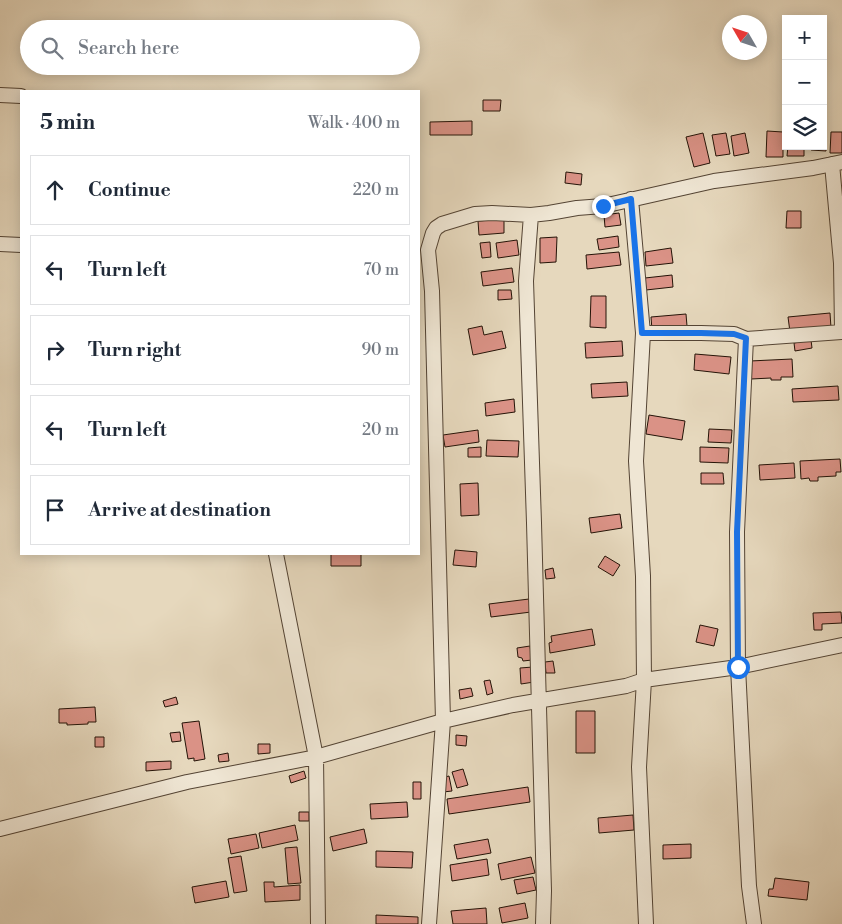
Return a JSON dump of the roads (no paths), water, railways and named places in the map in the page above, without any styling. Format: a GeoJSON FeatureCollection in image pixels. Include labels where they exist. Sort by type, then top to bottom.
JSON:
{"type":"FeatureCollection","features":[{"type":"Feature","properties":{"kind":"street"},"geometry":{"type":"LineString","coordinates":[[0,95],[20,96]]}},
{"type":"Feature","properties":{"kind":"street"},"geometry":{"type":"LineString","coordinates":[[429,924],[443,721],[432,291],[428,250],[433,233],[442,224],[475,214],[492,212],[530,215],[603,206],[714,180],[813,168],[837,163],[842,331],[746,338],[734,334],[642,333]]}},
{"type":"Feature","properties":{"kind":"street"},"geometry":{"type":"LineString","coordinates":[[631,199],[642,333],[636,461],[643,576],[644,680],[639,767],[646,924]]}},
{"type":"Feature","properties":{"kind":"street"},"geometry":{"type":"LineString","coordinates":[[530,215],[526,281],[539,700],[544,891],[543,924]]}},
{"type":"Feature","properties":{"kind":"street"},"geometry":{"type":"LineString","coordinates":[[0,244],[20,245]]}},
{"type":"Feature","properties":{"kind":"street"},"geometry":{"type":"LineString","coordinates":[[746,338],[737,532],[738,667],[748,876],[754,924]]}},
{"type":"Feature","properties":{"kind":"street"},"geometry":{"type":"LineString","coordinates":[[276,555],[316,757],[318,924]]}},
{"type":"Feature","properties":{"kind":"street"},"geometry":{"type":"LineString","coordinates":[[0,830],[187,782],[316,757],[443,721],[513,705],[626,686],[644,680],[738,667],[842,645]]}}]}
